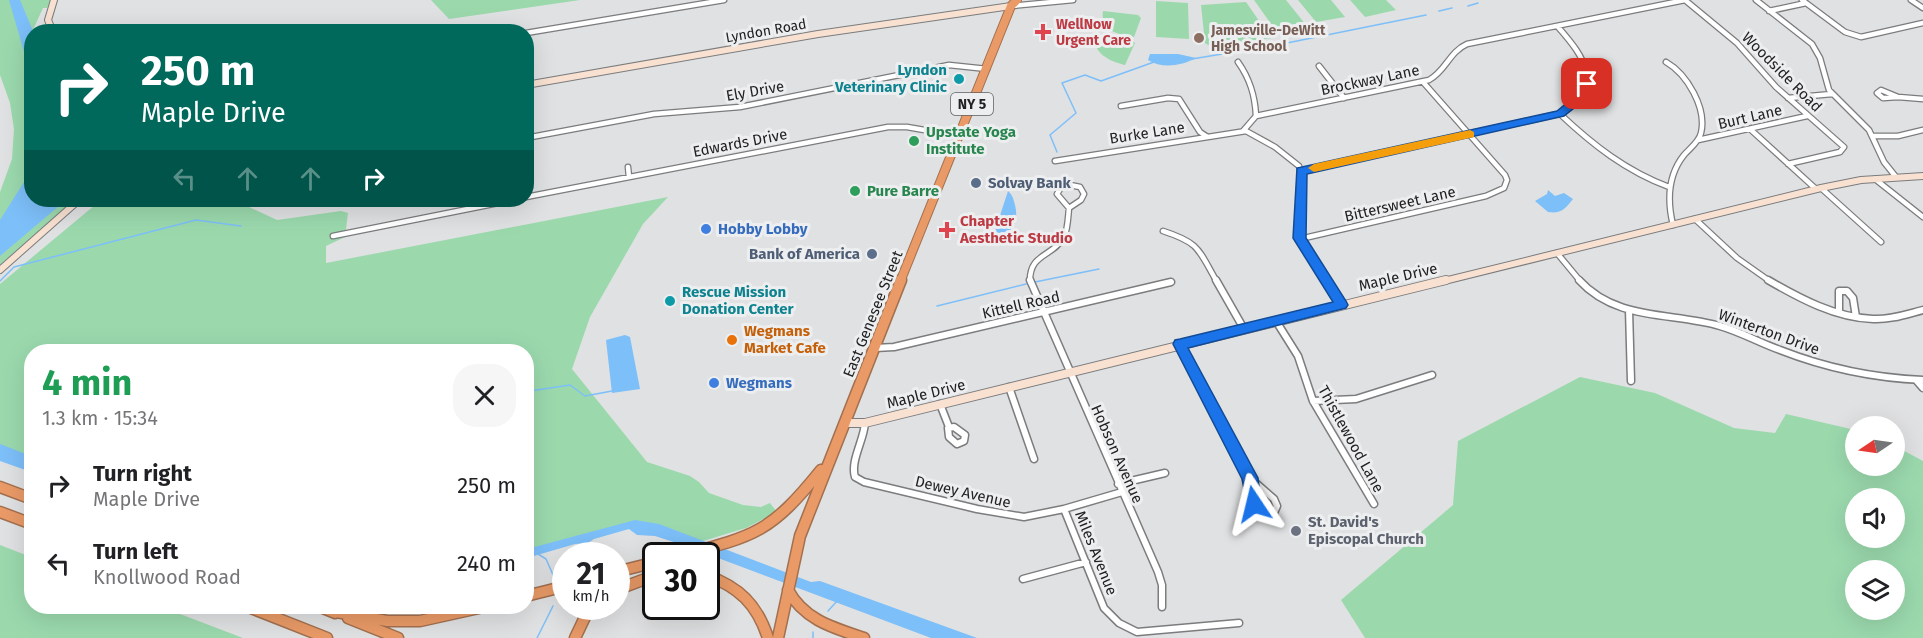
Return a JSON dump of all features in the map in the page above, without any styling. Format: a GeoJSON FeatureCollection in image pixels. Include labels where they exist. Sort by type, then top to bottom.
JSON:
{"type":"FeatureCollection","features":[{"type":"Feature","properties":{"kind":"highway","name":"East Genesee Street"},"geometry":{"type":"LineString","coordinates":[[778,638],[800,536],[1014,3]]}},
{"type":"Feature","properties":{"kind":"highway"},"geometry":{"type":"LineString","coordinates":[[720,545],[761,531],[790,508],[827,464]]}},
{"type":"Feature","properties":{"kind":"highway"},"geometry":{"type":"LineString","coordinates":[[0,487],[24,496]]}},
{"type":"Feature","properties":{"kind":"highway"},"geometry":{"type":"LineString","coordinates":[[0,512],[24,521]]}},
{"type":"Feature","properties":{"kind":"highway"},"geometry":{"type":"LineString","coordinates":[[720,581],[746,596],[762,617],[768,638]]}},
{"type":"Feature","properties":{"kind":"highway"},"geometry":{"type":"LineString","coordinates":[[788,589],[799,609],[827,625],[864,638]]}},
{"type":"Feature","properties":{"kind":"highway"},"geometry":{"type":"LineString","coordinates":[[534,594],[552,590]]}},
{"type":"Feature","properties":{"kind":"highway"},"geometry":{"type":"LineString","coordinates":[[266,614],[327,638]]}},
{"type":"Feature","properties":{"kind":"highway"},"geometry":{"type":"LineString","coordinates":[[338,614],[398,638]]}},
{"type":"Feature","properties":{"kind":"highway"},"geometry":{"type":"LineString","coordinates":[[348,614],[387,621],[420,621],[452,614]]}},
{"type":"Feature","properties":{"kind":"highway"},"geometry":{"type":"LineString","coordinates":[[574,638],[583,620]]}},
{"type":"Feature","properties":{"kind":"street"},"geometry":{"type":"LineString","coordinates":[[48,24],[47,17],[54,0]]}},
{"type":"Feature","properties":{"kind":"street"},"geometry":{"type":"LineString","coordinates":[[534,32],[724,0]]}},
{"type":"Feature","properties":{"kind":"street"},"geometry":{"type":"LineString","coordinates":[[1014,3],[1073,0]]}},
{"type":"Feature","properties":{"kind":"street","name":"Brockway Lane"},"geometry":{"type":"LineString","coordinates":[[1256,116],[1423,82],[1442,72],[1448,56],[1460,47],[1685,0]]}},
{"type":"Feature","properties":{"kind":"street","name":"Woodside Road"},"geometry":{"type":"LineString","coordinates":[[1685,0],[1737,43],[1788,98],[1843,146],[1843,150],[1788,164]]}},
{"type":"Feature","properties":{"kind":"street"},"geometry":{"type":"LineString","coordinates":[[1756,0],[1812,44],[1820,58],[1832,94],[1873,136],[1884,162],[1896,177]]}},
{"type":"Feature","properties":{"kind":"street"},"geometry":{"type":"LineString","coordinates":[[1911,0],[1923,8]]}},
{"type":"Feature","properties":{"kind":"street"},"geometry":{"type":"LineString","coordinates":[[1767,10],[1803,1],[1845,32],[1861,37],[1923,23]]}},
{"type":"Feature","properties":{"kind":"street","name":"Lyndon Road"},"geometry":{"type":"LineString","coordinates":[[534,84],[818,34],[1014,3]]}},
{"type":"Feature","properties":{"kind":"street"},"geometry":{"type":"LineString","coordinates":[[1301,171],[1560,114],[1579,99],[1588,77],[1580,53],[1558,27]]}},
{"type":"Feature","properties":{"kind":"street"},"geometry":{"type":"LineString","coordinates":[[1238,62],[1254,89],[1256,116],[1243,131],[1291,158],[1301,171],[1300,238],[1342,305]]}},
{"type":"Feature","properties":{"kind":"street"},"geometry":{"type":"LineString","coordinates":[[1666,63],[1683,73],[1690,86],[1702,129],[1698,140],[1682,157],[1669,188],[1668,199],[1672,225]]}},
{"type":"Feature","properties":{"kind":"street","name":"Ely Drive"},"geometry":{"type":"LineString","coordinates":[[534,136],[654,114],[740,107],[949,65],[987,69]]}},
{"type":"Feature","properties":{"kind":"street"},"geometry":{"type":"LineString","coordinates":[[1318,66],[1344,98]]}},
{"type":"Feature","properties":{"kind":"street"},"geometry":{"type":"LineString","coordinates":[[1423,82],[1469,135]]}},
{"type":"Feature","properties":{"kind":"street"},"geometry":{"type":"LineString","coordinates":[[1788,98],[1832,94]]}},
{"type":"Feature","properties":{"kind":"street"},"geometry":{"type":"LineString","coordinates":[[1898,97],[1923,99]]}},
{"type":"Feature","properties":{"kind":"street"},"geometry":{"type":"LineString","coordinates":[[1121,106],[1168,98],[1179,99],[1200,132],[1206,136]]}},
{"type":"Feature","properties":{"kind":"street"},"geometry":{"type":"LineString","coordinates":[[1560,114],[1585,138],[1617,163],[1645,179],[1669,188]]}},
{"type":"Feature","properties":{"kind":"street","name":"Burt Lane"},"geometry":{"type":"LineString","coordinates":[[1698,140],[1808,116]]}},
{"type":"Feature","properties":{"kind":"street","name":"Edwards Drive"},"geometry":{"type":"LineString","coordinates":[[534,195],[888,126],[959,136]]}},
{"type":"Feature","properties":{"kind":"street"},"geometry":{"type":"LineString","coordinates":[[1750,129],[1881,242]]}},
{"type":"Feature","properties":{"kind":"street"},"geometry":{"type":"LineString","coordinates":[[1873,136],[1898,136],[1923,130]]}},
{"type":"Feature","properties":{"kind":"street","name":"Burke Lane"},"geometry":{"type":"LineString","coordinates":[[1054,161],[1243,131]]}},
{"type":"Feature","properties":{"kind":"street","name":"Bittersweet Lane"},"geometry":{"type":"LineString","coordinates":[[1300,238],[1486,196],[1504,188],[1507,180],[1505,175],[1469,135]]}},
{"type":"Feature","properties":{"kind":"street"},"geometry":{"type":"LineString","coordinates":[[628,167],[629,177]]}},
{"type":"Feature","properties":{"kind":"street","name":"Maple Drive"},"geometry":{"type":"LineString","coordinates":[[845,423],[865,423],[1819,188],[1875,179],[1923,176]]}},
{"type":"Feature","properties":{"kind":"street"},"geometry":{"type":"LineString","coordinates":[[1875,179],[1923,218]]}},
{"type":"Feature","properties":{"kind":"street"},"geometry":{"type":"LineString","coordinates":[[1075,185],[1083,190],[1084,197],[1069,208],[1058,197],[1058,190],[1062,186],[1075,185]]}},
{"type":"Feature","properties":{"kind":"street"},"geometry":{"type":"LineString","coordinates":[[0,270],[71,207]]}},
{"type":"Feature","properties":{"kind":"street"},"geometry":{"type":"LineString","coordinates":[[333,236],[478,207]]}},
{"type":"Feature","properties":{"kind":"street","name":"Hobson Avenue"},"geometry":{"type":"LineString","coordinates":[[1069,208],[1062,239],[1029,268],[1030,284],[1067,372],[1158,572],[1162,585],[1162,607]]}},
{"type":"Feature","properties":{"kind":"street"},"geometry":{"type":"LineString","coordinates":[[1695,219],[1727,252],[1758,275],[1809,301],[1856,317],[1885,318],[1923,310]]}},
{"type":"Feature","properties":{"kind":"street"},"geometry":{"type":"LineString","coordinates":[[1163,231],[1188,239],[1197,248],[1244,329]]}},
{"type":"Feature","properties":{"kind":"street","name":"Winterton Drive"},"geometry":{"type":"LineString","coordinates":[[1557,253],[1596,295],[1629,310],[1719,325],[1795,356],[1854,372],[1920,380]]}},
{"type":"Feature","properties":{"kind":"street","name":"Kittell Road"},"geometry":{"type":"LineString","coordinates":[[875,348],[894,347],[1171,282]]}},
{"type":"Feature","properties":{"kind":"street"},"geometry":{"type":"LineString","coordinates":[[1839,312],[1839,291],[1847,291],[1853,298],[1856,317]]}},
{"type":"Feature","properties":{"kind":"street"},"geometry":{"type":"LineString","coordinates":[[1629,310],[1631,381]]}},
{"type":"Feature","properties":{"kind":"street","name":"Thistlewood Lane"},"geometry":{"type":"LineString","coordinates":[[1276,321],[1298,356],[1313,401],[1374,504]]}},
{"type":"Feature","properties":{"kind":"street"},"geometry":{"type":"LineString","coordinates":[[1180,344],[1250,478],[1274,499],[1277,506],[1274,515],[1263,515],[1258,512],[1251,496],[1250,478]]}},
{"type":"Feature","properties":{"kind":"street"},"geometry":{"type":"LineString","coordinates":[[1313,401],[1356,399],[1432,375]]}},
{"type":"Feature","properties":{"kind":"street"},"geometry":{"type":"LineString","coordinates":[[1920,380],[1923,388]]}},
{"type":"Feature","properties":{"kind":"street"},"geometry":{"type":"LineString","coordinates":[[1010,387],[1034,459]]}},
{"type":"Feature","properties":{"kind":"street"},"geometry":{"type":"LineString","coordinates":[[940,404],[949,427]]}},
{"type":"Feature","properties":{"kind":"street","name":"Dewey Avenue"},"geometry":{"type":"LineString","coordinates":[[865,423],[864,436],[852,470],[858,479],[1012,516],[1030,516],[1064,509],[1122,492]]}},
{"type":"Feature","properties":{"kind":"street"},"geometry":{"type":"LineString","coordinates":[[1118,484],[1165,473]]}},
{"type":"Feature","properties":{"kind":"street","name":"Miles Avenue"},"geometry":{"type":"LineString","coordinates":[[1064,509],[1104,608],[1113,619],[1137,632],[1239,623]]}},
{"type":"Feature","properties":{"kind":"street"},"geometry":{"type":"LineString","coordinates":[[1023,579],[1086,562]]}},
{"type":"Feature","properties":{"kind":"green space"},"geometry":{"type":"Polygon","coordinates":[[[0,0],[51,0],[47,8],[43,8],[36,24],[24,24],[24,207],[75,207],[0,270],[0,192],[12,159],[14,129],[10,103],[0,75],[0,0]]]}},
{"type":"Feature","properties":{"kind":"green space"},"geometry":{"type":"Polygon","coordinates":[[[431,0],[580,0],[449,19],[431,0]]]}},
{"type":"Feature","properties":{"kind":"green space"},"geometry":{"type":"Polygon","coordinates":[[[1254,0],[1286,0],[1306,25],[1276,31],[1254,0]]]}},
{"type":"Feature","properties":{"kind":"green space"},"geometry":{"type":"Polygon","coordinates":[[[1298,0],[1331,0],[1345,17],[1316,22],[1298,0]]]}},
{"type":"Feature","properties":{"kind":"green space"},"geometry":{"type":"Polygon","coordinates":[[[1350,0],[1386,0],[1396,10],[1365,17],[1350,0]]]}},
{"type":"Feature","properties":{"kind":"green space"},"geometry":{"type":"Polygon","coordinates":[[[1156,1],[1188,3],[1189,39],[1156,37],[1156,1]]]}},
{"type":"Feature","properties":{"kind":"green space"},"geometry":{"type":"Polygon","coordinates":[[[1246,2],[1271,38],[1210,46],[1205,43],[1201,5],[1246,2]]]}},
{"type":"Feature","properties":{"kind":"green space"},"geometry":{"type":"Polygon","coordinates":[[[1103,11],[1138,15],[1141,18],[1134,37],[1112,31],[1104,23],[1103,11]]]}},
{"type":"Feature","properties":{"kind":"green space"},"geometry":{"type":"Polygon","coordinates":[[[1094,36],[1131,39],[1135,43],[1125,65],[1104,56],[1097,48],[1094,36]]]}},
{"type":"Feature","properties":{"kind":"green space"},"geometry":{"type":"Polygon","coordinates":[[[668,197],[643,224],[590,317],[572,369],[647,462],[690,476],[709,493],[743,505],[761,507],[770,503],[777,512],[746,528],[700,542],[685,542],[625,527],[568,542],[552,542],[552,546],[534,551],[534,344],[24,344],[24,464],[0,455],[0,284],[93,207],[249,207],[277,220],[341,211],[348,213],[345,237],[326,246],[326,263],[668,197]]]}},
{"type":"Feature","properties":{"kind":"green space"},"geometry":{"type":"Polygon","coordinates":[[[1580,377],[1655,393],[1734,428],[1775,433],[1786,414],[1845,428],[1845,476],[1905,476],[1905,451],[1923,461],[1923,638],[1365,638],[1341,600],[1453,505],[1458,441],[1580,377]]]}},
{"type":"Feature","properties":{"kind":"green space"},"geometry":{"type":"Polygon","coordinates":[[[0,545],[24,554],[24,614],[180,614],[243,638],[0,638],[0,545]]]}},
{"type":"Feature","properties":{"kind":"water"},"geometry":{"type":"Polygon","coordinates":[[[9,0],[20,0],[30,24],[24,24],[24,52],[9,0]]]}},
{"type":"Feature","properties":{"kind":"water"},"geometry":{"type":"Polygon","coordinates":[[[1150,54],[1178,54],[1196,58],[1178,65],[1159,65],[1148,60],[1150,54]]]}},
{"type":"Feature","properties":{"kind":"water"},"geometry":{"type":"Polygon","coordinates":[[[24,182],[24,207],[58,207],[0,256],[0,220],[24,182]]]}},
{"type":"Feature","properties":{"kind":"water"},"geometry":{"type":"Polygon","coordinates":[[[1548,190],[1555,196],[1564,193],[1573,199],[1562,210],[1548,212],[1535,201],[1547,194],[1548,190]]]}},
{"type":"Feature","properties":{"kind":"water"},"geometry":{"type":"Polygon","coordinates":[[[1008,191],[1015,205],[1015,221],[1012,229],[1000,240],[992,240],[1008,191]]]}},
{"type":"Feature","properties":{"kind":"water"},"geometry":{"type":"Polygon","coordinates":[[[625,335],[630,337],[640,389],[612,393],[606,340],[625,335]]]}},
{"type":"Feature","properties":{"kind":"water"},"geometry":{"type":"Polygon","coordinates":[[[0,444],[24,453],[24,470],[0,461],[0,444]]]}},
{"type":"Feature","properties":{"kind":"water"},"geometry":{"type":"Polygon","coordinates":[[[635,520],[659,524],[706,542],[674,542],[655,536],[637,535],[629,529],[590,542],[553,542],[635,520]]]}},
{"type":"Feature","properties":{"kind":"water"},"geometry":{"type":"Polygon","coordinates":[[[552,542],[552,551],[534,556],[534,547],[552,542]]]}},
{"type":"Feature","properties":{"kind":"water"},"geometry":{"type":"Polygon","coordinates":[[[720,547],[811,582],[820,581],[977,638],[931,638],[720,559],[720,547]]]}},
{"type":"Feature","properties":{"kind":"waterway"},"geometry":{"type":"LineString","coordinates":[[1468,6],[1478,3]]}},
{"type":"Feature","properties":{"kind":"waterway"},"geometry":{"type":"LineString","coordinates":[[1439,11],[1452,8]]}},
{"type":"Feature","properties":{"kind":"waterway"},"geometry":{"type":"LineString","coordinates":[[1277,45],[1426,15]]}},
{"type":"Feature","properties":{"kind":"waterway"},"geometry":{"type":"LineString","coordinates":[[1192,59],[1252,49]]}},
{"type":"Feature","properties":{"kind":"waterway"},"geometry":{"type":"LineString","coordinates":[[1057,152],[1050,135],[1076,113],[1062,83],[1085,75],[1101,81],[1154,62]]}},
{"type":"Feature","properties":{"kind":"waterway"},"geometry":{"type":"LineString","coordinates":[[0,281],[14,267],[196,220],[241,226]]}},
{"type":"Feature","properties":{"kind":"waterway"},"geometry":{"type":"LineString","coordinates":[[1035,282],[1099,269]]}},
{"type":"Feature","properties":{"kind":"waterway"},"geometry":{"type":"LineString","coordinates":[[937,306],[1026,284]]}},
{"type":"Feature","properties":{"kind":"waterway"},"geometry":{"type":"LineString","coordinates":[[534,390],[570,385],[585,396],[612,391]]}},
{"type":"Feature","properties":{"kind":"waterway"},"geometry":{"type":"LineString","coordinates":[[538,554],[546,559],[552,572]]}},
{"type":"Feature","properties":{"kind":"waterway"},"geometry":{"type":"LineString","coordinates":[[828,611],[838,600]]}},
{"type":"Feature","properties":{"kind":"waterway"},"geometry":{"type":"LineString","coordinates":[[537,638],[552,608]]}},
{"type":"Feature","properties":{"kind":"waterway"},"geometry":{"type":"LineString","coordinates":[[813,632],[813,638]]}},
{"type":"Feature","properties":{"kind":"slow traffic"},"geometry":{"type":"LineString","coordinates":[[1314,168],[1470,134]]}},
{"type":"Feature","properties":{"kind":"place","name":"WellNow Urgent Care"},"geometry":{"type":"Point","coordinates":[1043,32]}},
{"type":"Feature","properties":{"kind":"place","name":"Jamesville-DeWitt High School"},"geometry":{"type":"Point","coordinates":[1199,38]}},
{"type":"Feature","properties":{"kind":"place","name":"Lyndon Veterinary Clinic"},"geometry":{"type":"Point","coordinates":[959,79]}},
{"type":"Feature","properties":{"kind":"place","name":"Upstate Yoga Institute"},"geometry":{"type":"Point","coordinates":[914,141]}},
{"type":"Feature","properties":{"kind":"place","name":"Solvay Bank"},"geometry":{"type":"Point","coordinates":[976,183]}},
{"type":"Feature","properties":{"kind":"place","name":"Pure Barre"},"geometry":{"type":"Point","coordinates":[855,191]}},
{"type":"Feature","properties":{"kind":"place","name":"Hobby Lobby"},"geometry":{"type":"Point","coordinates":[706,229]}},
{"type":"Feature","properties":{"kind":"place","name":"Chapter Aesthetic Studio"},"geometry":{"type":"Point","coordinates":[947,230]}},
{"type":"Feature","properties":{"kind":"place","name":"Bank of America"},"geometry":{"type":"Point","coordinates":[872,254]}},
{"type":"Feature","properties":{"kind":"place","name":"Rescue Mission Donation Center"},"geometry":{"type":"Point","coordinates":[670,301]}},
{"type":"Feature","properties":{"kind":"place","name":"Wegmans Market Cafe"},"geometry":{"type":"Point","coordinates":[732,340]}},
{"type":"Feature","properties":{"kind":"place","name":"Wegmans"},"geometry":{"type":"Point","coordinates":[714,383]}},
{"type":"Feature","properties":{"kind":"place","name":"St. David's Episcopal Church"},"geometry":{"type":"Point","coordinates":[1296,531]}},
{"type":"Feature","properties":{"kind":"route"},"geometry":{"type":"LineString","coordinates":[[1254,504],[1250,478],[1180,344],[1342,305],[1301,242],[1298,230],[1301,171],[1560,114],[1579,99],[1587,84]]}}]}
